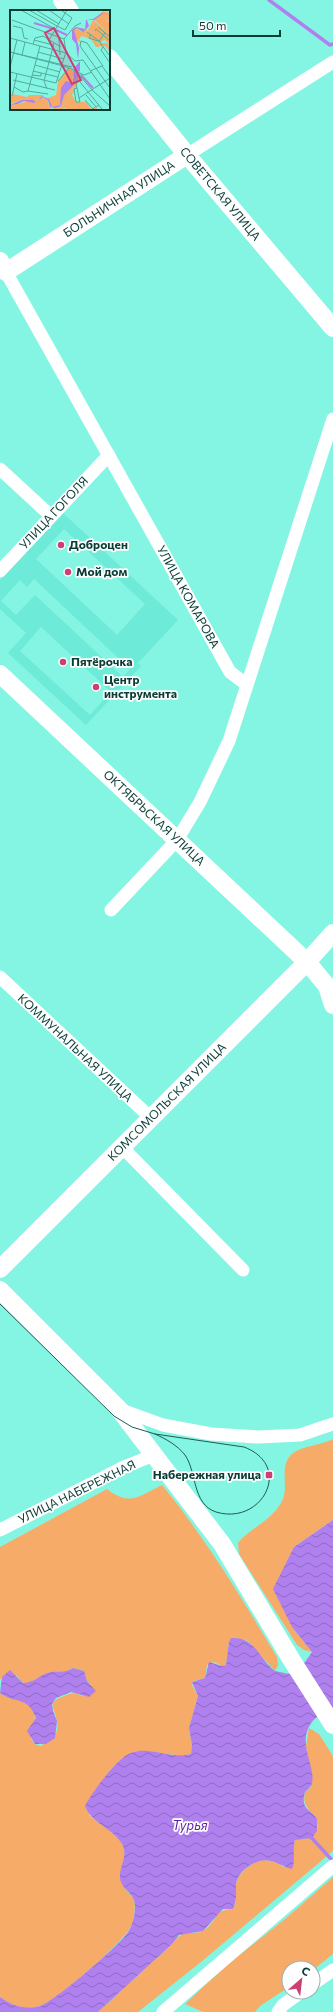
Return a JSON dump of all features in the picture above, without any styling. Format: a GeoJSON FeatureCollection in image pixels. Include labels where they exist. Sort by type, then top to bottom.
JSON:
{"type":"FeatureCollection","features":[{"type":"Feature","properties":{"kind":"main road"},"geometry":{"type":"LineString","coordinates":[[62,0],[69,10]]}},
{"type":"Feature","properties":{"kind":"main road","name":"СОВЕТСКАЯ УЛИЦА"},"geometry":{"type":"LineString","coordinates":[[110,59],[187,155],[333,328]]}},
{"type":"Feature","properties":{"kind":"main road","name":"БОЛЬНИЧНАЯ УЛИЦА"},"geometry":{"type":"LineString","coordinates":[[3,266],[187,155]]}},
{"type":"Feature","properties":{"kind":"main road","name":"ОКТЯБРЬСКАЯ УЛИЦА"},"geometry":{"type":"LineString","coordinates":[[0,674],[307,962],[327,986],[333,1005]]}},
{"type":"Feature","properties":{"kind":"main road","name":"КОМСОМОЛЬСКАЯ УЛИЦА"},"geometry":{"type":"LineString","coordinates":[[0,1269],[307,962],[333,933]]}},
{"type":"Feature","properties":{"kind":"main road"},"geometry":{"type":"LineString","coordinates":[[0,1290],[118,1409],[154,1455],[222,1544],[291,1659],[333,1725]]}},
{"type":"Feature","properties":{"kind":"street","name":"БОЛЬНИЧНАЯ УЛИЦА"},"geometry":{"type":"LineString","coordinates":[[187,155],[333,62]]}},
{"type":"Feature","properties":{"kind":"street","name":"УЛИЦА КОМАРОВА"},"geometry":{"type":"LineString","coordinates":[[3,266],[230,672],[246,684]]}},
{"type":"Feature","properties":{"kind":"street"},"geometry":{"type":"LineString","coordinates":[[111,910],[177,840],[200,802],[229,741],[246,684],[333,419]]}},
{"type":"Feature","properties":{"kind":"street","name":"УЛИЦА ГОГОЛЯ"},"geometry":{"type":"LineString","coordinates":[[0,571],[109,455]]}},
{"type":"Feature","properties":{"kind":"street"},"geometry":{"type":"LineString","coordinates":[[0,469],[51,516]]}},
{"type":"Feature","properties":{"kind":"street","name":"КОММУНАЛЬНАЯ УЛИЦА"},"geometry":{"type":"LineString","coordinates":[[0,977],[151,1118]]}},
{"type":"Feature","properties":{"kind":"street"},"geometry":{"type":"LineString","coordinates":[[122,1147],[243,1270]]}},
{"type":"Feature","properties":{"kind":"street"},"geometry":{"type":"LineString","coordinates":[[118,1409],[163,1426],[212,1434],[258,1436],[300,1435],[333,1424]]}},
{"type":"Feature","properties":{"kind":"street","name":"УЛИЦА НАБЕРЕЖНАЯ"},"geometry":{"type":"LineString","coordinates":[[0,1530],[124,1468],[154,1455]]}},
{"type":"Feature","properties":{"kind":"street"},"geometry":{"type":"LineString","coordinates":[[163,2012],[333,1866]]}},
{"type":"Feature","properties":{"kind":"street"},"geometry":{"type":"LineString","coordinates":[[321,1978],[333,1970]]}},
{"type":"Feature","properties":{"kind":"street"},"geometry":{"type":"LineString","coordinates":[[278,2012],[283,2004],[289,2000]]}},
{"type":"Feature","properties":{"kind":"shaded area"},"geometry":{"type":"Polygon","coordinates":[[[63,513],[178,620],[138,663],[141,666],[86,725],[8,653],[26,633],[0,609],[0,580],[63,513]],[[64,529],[36,559],[117,635],[145,604],[64,529]],[[34,579],[27,587],[20,580],[1,601],[16,615],[35,595],[123,677],[130,669],[34,579]],[[41,627],[20,651],[90,715],[111,692],[41,627]]]}},
{"type":"Feature","properties":{"kind":"shaded area"},"geometry":{"type":"Polygon","coordinates":[[[333,1439],[333,1520],[294,1547],[285,1567],[289,1619],[292,1627],[312,1652],[304,1650],[297,1645],[239,1554],[238,1543],[249,1532],[268,1518],[279,1506],[285,1493],[286,1463],[293,1453],[333,1439]]]}},
{"type":"Feature","properties":{"kind":"shaded area"},"geometry":{"type":"Polygon","coordinates":[[[162,1485],[193,1526],[250,1612],[277,1657],[278,1665],[275,1671],[248,1641],[236,1638],[229,1642],[226,1665],[222,1666],[214,1662],[207,1665],[205,1678],[194,1681],[192,1685],[198,1696],[189,1728],[192,1745],[191,1754],[182,1756],[147,1751],[89,1815],[112,1832],[123,1845],[125,1854],[121,1871],[121,1880],[123,1886],[134,1900],[135,1906],[132,1924],[118,1943],[105,1956],[75,1982],[48,2002],[40,2006],[29,2008],[19,2006],[9,2003],[0,1997],[0,1693],[7,1697],[29,1704],[35,1717],[31,1739],[35,1744],[41,1746],[56,1734],[57,1723],[53,1703],[58,1699],[75,1693],[82,1696],[92,1686],[87,1681],[84,1671],[73,1668],[63,1673],[48,1673],[29,1683],[23,1683],[16,1675],[2,1677],[0,1680],[0,1547],[107,1489],[122,1498],[128,1499],[141,1496],[162,1485]]]}},
{"type":"Feature","properties":{"kind":"shaded area"},"geometry":{"type":"Polygon","coordinates":[[[309,1728],[319,1734],[333,1756],[333,1851],[201,1962],[138,2012],[98,2012],[177,1938],[185,1933],[202,1931],[211,1924],[217,1915],[223,1911],[233,1909],[236,1896],[237,1879],[252,1864],[262,1860],[267,1860],[284,1867],[293,1866],[293,1847],[295,1840],[298,1838],[305,1839],[317,1831],[316,1820],[305,1804],[304,1798],[305,1792],[311,1787],[306,1746],[309,1728]]]}},
{"type":"Feature","properties":{"kind":"shaded area"},"geometry":{"type":"Polygon","coordinates":[[[333,1877],[333,1954],[321,1964],[321,1960],[281,1960],[281,1992],[260,2006],[255,2012],[203,2012],[185,2004],[228,1964],[285,1919],[333,1877]]]}},
{"type":"Feature","properties":{"kind":"water","name":"Турья"},"geometry":{"type":"Polygon","coordinates":[[[333,1520],[333,1708],[314,1720],[308,1730],[306,1746],[311,1769],[312,1784],[305,1792],[304,1802],[305,1806],[317,1819],[317,1831],[312,1838],[295,1840],[294,1862],[292,1869],[266,1860],[249,1866],[240,1874],[236,1884],[236,1900],[233,1909],[223,1909],[203,1931],[179,1935],[172,1944],[98,2012],[0,2012],[0,1997],[14,2005],[29,2008],[40,2006],[48,2002],[113,1949],[128,1932],[133,1921],[135,1904],[130,1894],[121,1883],[120,1879],[124,1848],[113,1834],[92,1817],[85,1806],[108,1773],[119,1761],[129,1754],[145,1751],[174,1755],[191,1754],[192,1745],[189,1728],[198,1696],[192,1682],[205,1678],[209,1662],[222,1666],[226,1665],[229,1642],[231,1638],[239,1638],[251,1644],[275,1671],[289,1674],[305,1662],[312,1652],[292,1627],[273,1589],[294,1547],[333,1520]]]}},
{"type":"Feature","properties":{"kind":"water"},"geometry":{"type":"Polygon","coordinates":[[[73,1668],[84,1671],[87,1681],[96,1691],[89,1697],[71,1692],[56,1698],[52,1704],[57,1721],[55,1738],[46,1744],[35,1744],[27,1731],[36,1718],[33,1711],[25,1703],[6,1697],[0,1693],[2,1677],[10,1670],[23,1683],[27,1683],[47,1673],[67,1671],[73,1668]]]}},
{"type":"Feature","properties":{"kind":"waterway"},"geometry":{"type":"LineString","coordinates":[[269,0],[330,45],[333,44]]}},
{"type":"Feature","properties":{"kind":"waterway"},"geometry":{"type":"LineString","coordinates":[[309,1835],[331,1859]]}},
{"type":"Feature","properties":{"kind":"tram line"},"geometry":{"type":"LineString","coordinates":[[0,1304],[114,1416],[132,1427],[155,1434],[244,1447],[259,1456],[267,1467],[269,1480],[266,1492],[258,1503],[247,1510],[232,1514],[216,1512],[208,1508],[199,1495],[192,1470],[185,1455],[171,1443],[155,1434]]}},
{"type":"Feature","properties":{"kind":"place","name":"Доброцен"},"geometry":{"type":"Point","coordinates":[61,545]}},
{"type":"Feature","properties":{"kind":"place","name":"Мой дом"},"geometry":{"type":"Point","coordinates":[68,572]}},
{"type":"Feature","properties":{"kind":"place","name":"Пятёрочка"},"geometry":{"type":"Point","coordinates":[63,662]}},
{"type":"Feature","properties":{"kind":"place","name":"Центр инструмента"},"geometry":{"type":"Point","coordinates":[96,687]}},
{"type":"Feature","properties":{"kind":"place","name":"Набережная улица"},"geometry":{"type":"Point","coordinates":[269,1475]}}]}
